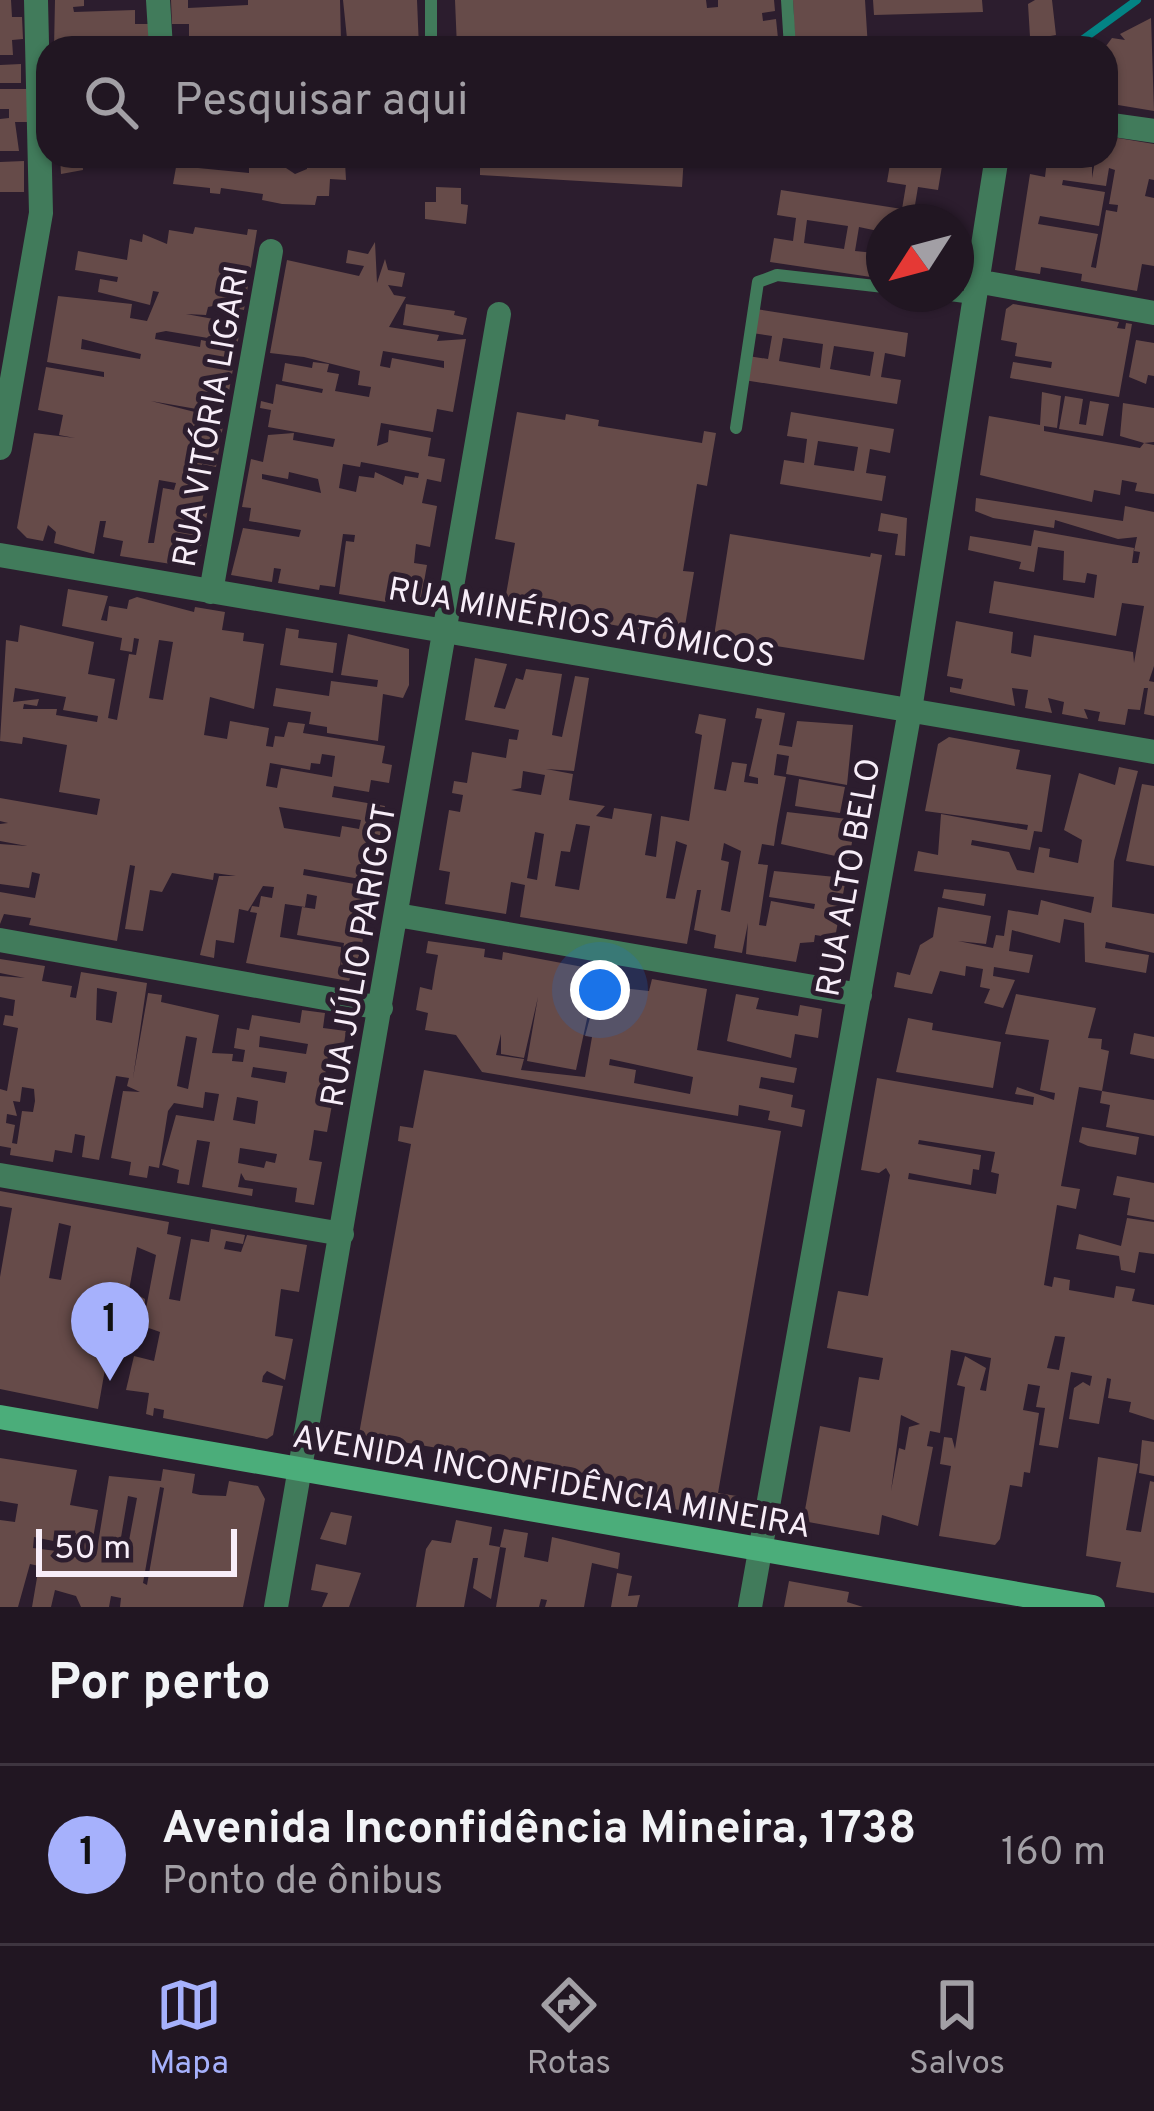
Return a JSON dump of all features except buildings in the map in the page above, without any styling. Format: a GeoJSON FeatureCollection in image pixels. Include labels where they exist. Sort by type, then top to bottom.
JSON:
{"type":"FeatureCollection","features":[{"type":"Feature","properties":{"kind":"street"},"geometry":{"type":"LineString","coordinates":[[36,0],[37,36]]}},
{"type":"Feature","properties":{"kind":"street"},"geometry":{"type":"LineString","coordinates":[[158,0],[160,36]]}},
{"type":"Feature","properties":{"kind":"street"},"geometry":{"type":"LineString","coordinates":[[1118,126],[1154,131]]}},
{"type":"Feature","properties":{"kind":"street"},"geometry":{"type":"LineString","coordinates":[[0,448],[40,213],[39,168]]}},
{"type":"Feature","properties":{"kind":"street","name":"RUA ALTO BELO"},"geometry":{"type":"LineString","coordinates":[[750,1607],[910,710],[995,168]]}},
{"type":"Feature","properties":{"kind":"street","name":"RUA VITÓRIA LIGARI"},"geometry":{"type":"LineString","coordinates":[[211,592],[271,251]]}},
{"type":"Feature","properties":{"kind":"street"},"geometry":{"type":"LineString","coordinates":[[975,289],[1154,313]]}},
{"type":"Feature","properties":{"kind":"street","name":"RUA JÚLIO PARIGOT"},"geometry":{"type":"LineString","coordinates":[[276,1607],[499,314]]}},
{"type":"Feature","properties":{"kind":"street","name":"RUA MINÉRIOS ATÔMICOS"},"geometry":{"type":"LineString","coordinates":[[0,555],[1154,752]]}},
{"type":"Feature","properties":{"kind":"street"},"geometry":{"type":"LineString","coordinates":[[397,915],[860,995]]}},
{"type":"Feature","properties":{"kind":"street"},"geometry":{"type":"LineString","coordinates":[[0,940],[381,1008]]}},
{"type":"Feature","properties":{"kind":"street"},"geometry":{"type":"LineString","coordinates":[[0,1175],[342,1234]]}},
{"type":"Feature","properties":{"kind":"street","name":"AVENIDA INCONFIDÊNCIA MINEIRA"},"geometry":{"type":"LineString","coordinates":[[0,1417],[1093,1607]]}},
{"type":"Feature","properties":{"kind":"lane"},"geometry":{"type":"LineString","coordinates":[[431,0],[431,36]]}},
{"type":"Feature","properties":{"kind":"lane"},"geometry":{"type":"LineString","coordinates":[[788,0],[790,36]]}},
{"type":"Feature","properties":{"kind":"lane"},"geometry":{"type":"LineString","coordinates":[[736,428],[758,282],[765,276],[866,285]]}},
{"type":"Feature","properties":{"kind":"waterway"},"geometry":{"type":"LineString","coordinates":[[1088,36],[1137,0]]}},
{"type":"Feature","properties":{"kind":"place","name":"Avenida Inconfidência Mineira, 1738"},"geometry":{"type":"Point","coordinates":[110,1381]}}]}
